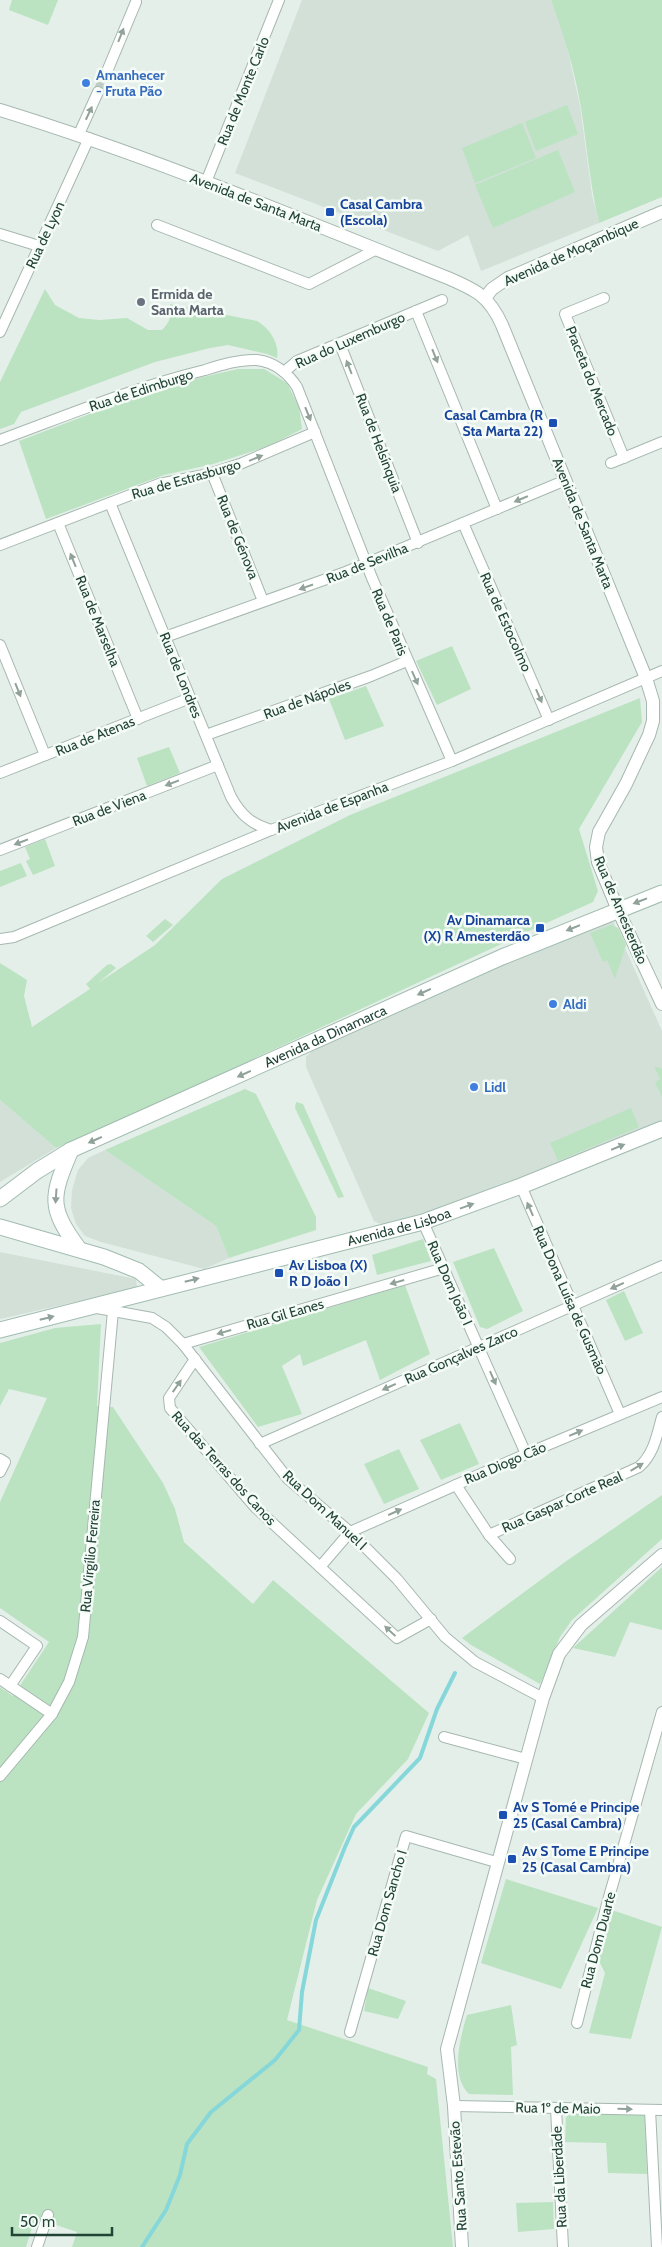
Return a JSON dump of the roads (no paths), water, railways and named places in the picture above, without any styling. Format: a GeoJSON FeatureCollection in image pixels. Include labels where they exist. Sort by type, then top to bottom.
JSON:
{"type":"FeatureCollection","features":[{"type":"Feature","properties":{"kind":"main road","name":"Avenida da Dinamarca"},"geometry":{"type":"LineString","coordinates":[[0,1200],[37,1171],[71,1150],[502,957],[662,893]]}},
{"type":"Feature","properties":{"kind":"main road","name":"Avenida de Lisboa"},"geometry":{"type":"LineString","coordinates":[[0,1330],[127,1296],[423,1222],[521,1186],[662,1128]]}},
{"type":"Feature","properties":{"kind":"main road"},"geometry":{"type":"LineString","coordinates":[[71,1150],[58,1181],[56,1205],[62,1226],[79,1249]]}},
{"type":"Feature","properties":{"kind":"main road"},"geometry":{"type":"LineString","coordinates":[[0,1227],[79,1249],[139,1271],[160,1288]]}},
{"type":"Feature","properties":{"kind":"street","name":"Rua de Monte Carlo"},"geometry":{"type":"LineString","coordinates":[[206,182],[279,0]]}},
{"type":"Feature","properties":{"kind":"street"},"geometry":{"type":"LineString","coordinates":[[108,69],[136,2]]}},
{"type":"Feature","properties":{"kind":"street","name":"Rua de Lyon"},"geometry":{"type":"LineString","coordinates":[[0,332],[40,246],[84,136],[98,92]]}},
{"type":"Feature","properties":{"kind":"street","name":"Avenida de Santa Marta"},"geometry":{"type":"LineString","coordinates":[[0,110],[84,136],[206,182],[472,288],[485,298],[494,309],[502,325],[646,678]]}},
{"type":"Feature","properties":{"kind":"street","name":"Avenida de Moçambique"},"geometry":{"type":"LineString","coordinates":[[485,298],[508,278],[662,212]]}},
{"type":"Feature","properties":{"kind":"street"},"geometry":{"type":"LineString","coordinates":[[157,225],[310,284],[377,249]]}},
{"type":"Feature","properties":{"kind":"street"},"geometry":{"type":"LineString","coordinates":[[0,234],[40,246]]}},
{"type":"Feature","properties":{"kind":"street","name":"Praceta do Mercado"},"geometry":{"type":"LineString","coordinates":[[604,298],[565,314],[624,458]]}},
{"type":"Feature","properties":{"kind":"street","name":"Rua do Luxemburgo"},"geometry":{"type":"LineString","coordinates":[[284,372],[297,361],[442,300]]}},
{"type":"Feature","properties":{"kind":"street","name":"Rua do Luxemburgo"},"geometry":{"type":"LineString","coordinates":[[416,311],[497,509]]}},
{"type":"Feature","properties":{"kind":"street","name":"Rua de Helsínquia"},"geometry":{"type":"LineString","coordinates":[[340,344],[418,543]]}},
{"type":"Feature","properties":{"kind":"street","name":"Rua de Edimburgo"},"geometry":{"type":"LineString","coordinates":[[0,440],[151,384],[217,366],[256,360],[271,364],[284,372]]}},
{"type":"Feature","properties":{"kind":"street","name":"Rua de Paris"},"geometry":{"type":"LineString","coordinates":[[284,372],[297,387],[366,564],[452,762]]}},
{"type":"Feature","properties":{"kind":"street","name":"Rua de Estrasburgo"},"geometry":{"type":"LineString","coordinates":[[0,545],[159,484],[212,473],[240,464],[315,432]]}},
{"type":"Feature","properties":{"kind":"street"},"geometry":{"type":"LineString","coordinates":[[610,464],[661,445]]}},
{"type":"Feature","properties":{"kind":"street","name":"Rua de Génova"},"geometry":{"type":"LineString","coordinates":[[212,473],[263,602]]}},
{"type":"Feature","properties":{"kind":"street","name":"Rua de Sevilha"},"geometry":{"type":"LineString","coordinates":[[165,637],[366,564],[566,480]]}},
{"type":"Feature","properties":{"kind":"street","name":"Rua de Londres"},"geometry":{"type":"LineString","coordinates":[[110,503],[231,797],[243,815],[256,825],[271,830]]}},
{"type":"Feature","properties":{"kind":"street","name":"Rua de Marselha"},"geometry":{"type":"LineString","coordinates":[[58,523],[138,719]]}},
{"type":"Feature","properties":{"kind":"street","name":"Rua de Estocolmo"},"geometry":{"type":"LineString","coordinates":[[463,524],[549,720]]}},
{"type":"Feature","properties":{"kind":"street"},"geometry":{"type":"LineString","coordinates":[[0,645],[45,755]]}},
{"type":"Feature","properties":{"kind":"street","name":"Rua de Nápoles"},"geometry":{"type":"LineString","coordinates":[[206,736],[365,679],[407,661]]}},
{"type":"Feature","properties":{"kind":"street","name":"Avenida de Espanha"},"geometry":{"type":"LineString","coordinates":[[0,939],[15,936],[271,830],[452,762],[662,671]]}},
{"type":"Feature","properties":{"kind":"street","name":"Rua de Amesterdão"},"geometry":{"type":"LineString","coordinates":[[646,678],[653,700],[653,721],[649,735],[626,784],[599,832],[596,847],[598,862],[618,910],[662,1004]]}},
{"type":"Feature","properties":{"kind":"street","name":"Rua de Atenas"},"geometry":{"type":"LineString","coordinates":[[0,773],[190,698]]}},
{"type":"Feature","properties":{"kind":"street","name":"Rua de Viena"},"geometry":{"type":"LineString","coordinates":[[0,850],[218,765]]}},
{"type":"Feature","properties":{"kind":"street","name":"Rua Dona Luísa de Gusmão"},"geometry":{"type":"LineString","coordinates":[[521,1186],[620,1414]]}},
{"type":"Feature","properties":{"kind":"street","name":"Rua Dom João I"},"geometry":{"type":"LineString","coordinates":[[423,1222],[526,1454]]}},
{"type":"Feature","properties":{"kind":"street","name":"Rua Gonçalves Zarco"},"geometry":{"type":"LineString","coordinates":[[260,1444],[662,1266]]}},
{"type":"Feature","properties":{"kind":"street","name":"Rua Gil Eanes"},"geometry":{"type":"LineString","coordinates":[[183,1344],[444,1268]]}},
{"type":"Feature","properties":{"kind":"street","name":"Rua Dom Manuel I"},"geometry":{"type":"LineString","coordinates":[[91,1307],[152,1318],[166,1327],[183,1344],[288,1479],[350,1532],[397,1579],[446,1637],[475,1662],[543,1698]]}},
{"type":"Feature","properties":{"kind":"street","name":"Rua Virgílio Ferreira"},"geometry":{"type":"LineString","coordinates":[[0,1776],[52,1714],[69,1682],[83,1637],[113,1310]]}},
{"type":"Feature","properties":{"kind":"street","name":"Rua das Terras dos Canos"},"geometry":{"type":"LineString","coordinates":[[195,1359],[169,1398],[170,1408],[255,1507],[397,1638],[431,1619]]}},
{"type":"Feature","properties":{"kind":"street","name":"Rua Diogo Cão"},"geometry":{"type":"LineString","coordinates":[[350,1532],[456,1484],[662,1397]]}},
{"type":"Feature","properties":{"kind":"street","name":"Rua Gaspar Corte Real"},"geometry":{"type":"LineString","coordinates":[[456,1484],[489,1535],[639,1467],[646,1461],[652,1451],[662,1417]]}},
{"type":"Feature","properties":{"kind":"street"},"geometry":{"type":"LineString","coordinates":[[0,1472],[2,1460]]}},
{"type":"Feature","properties":{"kind":"street"},"geometry":{"type":"LineString","coordinates":[[320,1567],[350,1532]]}},
{"type":"Feature","properties":{"kind":"street"},"geometry":{"type":"LineString","coordinates":[[489,1535],[510,1560]]}},
{"type":"Feature","properties":{"kind":"street","name":"Rua Santo Estevão"},"geometry":{"type":"LineString","coordinates":[[462,2247],[454,2106],[447,2049],[496,1862],[543,1698],[559,1654],[582,1626],[662,1556]]}},
{"type":"Feature","properties":{"kind":"street"},"geometry":{"type":"LineString","coordinates":[[0,1621],[37,1646],[10,1686]]}},
{"type":"Feature","properties":{"kind":"street"},"geometry":{"type":"LineString","coordinates":[[0,1679],[52,1714]]}},
{"type":"Feature","properties":{"kind":"street","name":"Rua Dom Duarte"},"geometry":{"type":"LineString","coordinates":[[577,2023],[605,1913],[662,1712]]}},
{"type":"Feature","properties":{"kind":"street"},"geometry":{"type":"LineString","coordinates":[[444,1737],[526,1759]]}},
{"type":"Feature","properties":{"kind":"street","name":"Rua Dom Sancho I"},"geometry":{"type":"LineString","coordinates":[[350,2032],[406,1836],[496,1862]]}},
{"type":"Feature","properties":{"kind":"street","name":"Rua 1º de Maio"},"geometry":{"type":"LineString","coordinates":[[454,2106],[662,2110]]}},
{"type":"Feature","properties":{"kind":"street","name":"Rua da Liberdade"},"geometry":{"type":"LineString","coordinates":[[556,2108],[562,2247]]}},
{"type":"Feature","properties":{"kind":"street"},"geometry":{"type":"LineString","coordinates":[[650,2110],[657,2247]]}},
{"type":"Feature","properties":{"kind":"street"},"geometry":{"type":"LineString","coordinates":[[37,2247],[48,2216]]}},
{"type":"Feature","properties":{"kind":"waterway"},"geometry":{"type":"LineString","coordinates":[[142,2247],[166,2210],[180,2175],[187,2144],[211,2112],[275,2060],[299,2030],[302,1992],[316,1920],[345,1847],[354,1827],[420,1758],[437,1709],[455,1673]]}},
{"type":"Feature","properties":{"kind":"tunnel"},"geometry":{"type":"LineString","coordinates":[[98,92],[108,69]]}},
{"type":"Feature","properties":{"kind":"place","name":"Amanhecer - Fruta Pão"},"geometry":{"type":"Point","coordinates":[86,83]}},
{"type":"Feature","properties":{"kind":"place","name":"Casal Cambra (Escola)"},"geometry":{"type":"Point","coordinates":[330,212]}},
{"type":"Feature","properties":{"kind":"place","name":"Ermida de Santa Marta"},"geometry":{"type":"Point","coordinates":[141,302]}},
{"type":"Feature","properties":{"kind":"place","name":"Casal Cambra (R Sta Marta 22)"},"geometry":{"type":"Point","coordinates":[553,423]}},
{"type":"Feature","properties":{"kind":"place","name":"Av Dinamarca (X) R Amesterdão"},"geometry":{"type":"Point","coordinates":[540,928]}},
{"type":"Feature","properties":{"kind":"place","name":"Aldi"},"geometry":{"type":"Point","coordinates":[553,1004]}},
{"type":"Feature","properties":{"kind":"place","name":"Lidl"},"geometry":{"type":"Point","coordinates":[474,1087]}},
{"type":"Feature","properties":{"kind":"place","name":"Av Lisboa (X) R D João I"},"geometry":{"type":"Point","coordinates":[279,1273]}},
{"type":"Feature","properties":{"kind":"place","name":"Av S Tomé e Principe 25 (Casal Cambra)"},"geometry":{"type":"Point","coordinates":[503,1815]}},
{"type":"Feature","properties":{"kind":"place","name":"Av S Tome E Principe 25 (Casal Cambra)"},"geometry":{"type":"Point","coordinates":[512,1859]}}]}
